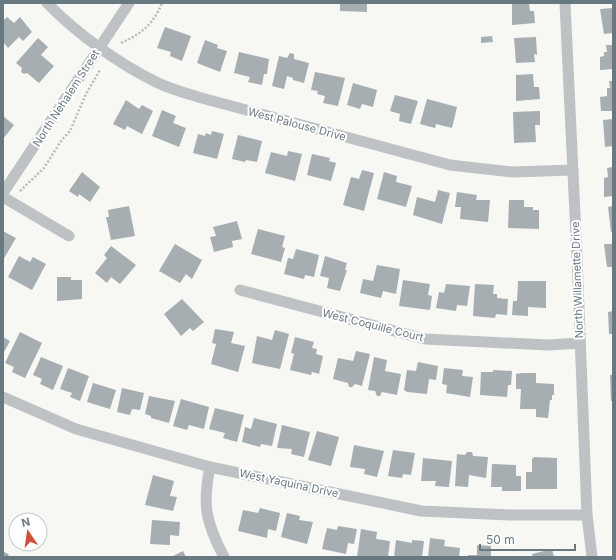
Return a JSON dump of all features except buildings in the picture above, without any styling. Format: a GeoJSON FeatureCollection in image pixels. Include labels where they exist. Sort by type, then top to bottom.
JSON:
{"type":"FeatureCollection","features":[{"type":"Feature","properties":{"kind":"street","name":"West Palouse Drive"},"geometry":{"type":"LineString","coordinates":[[47,3],[62,18],[99,47],[159,83],[198,97],[450,165],[513,172],[573,170]]}},
{"type":"Feature","properties":{"kind":"street","name":"North Nehalem Street"},"geometry":{"type":"LineString","coordinates":[[3,194],[99,47],[130,3]]}},
{"type":"Feature","properties":{"kind":"street","name":"North Willamette Drive"},"geometry":{"type":"LineString","coordinates":[[565,3],[587,515],[592,557]]}},
{"type":"Feature","properties":{"kind":"street"},"geometry":{"type":"LineString","coordinates":[[3,197],[69,236]]}},
{"type":"Feature","properties":{"kind":"street","name":"West Coquille Court"},"geometry":{"type":"LineString","coordinates":[[240,290],[425,339],[548,344],[580,343]]}},
{"type":"Feature","properties":{"kind":"street","name":"West Yaquina Drive"},"geometry":{"type":"LineString","coordinates":[[3,397],[76,429],[210,467],[421,511],[510,515],[587,515]]}},
{"type":"Feature","properties":{"kind":"street"},"geometry":{"type":"LineString","coordinates":[[210,467],[205,503],[211,529],[224,557]]}},
{"type":"Feature","properties":{"kind":"path"},"geometry":{"type":"LineString","coordinates":[[120,44],[138,35],[147,27],[162,3]]}},
{"type":"Feature","properties":{"kind":"path"},"geometry":{"type":"LineString","coordinates":[[20,191],[44,168],[61,141],[70,131],[86,94],[102,66]]}},
{"type":"Feature","properties":{"kind":"railway"},"geometry":{"type":"LineString","coordinates":[[3,553],[10,557]]}}]}
